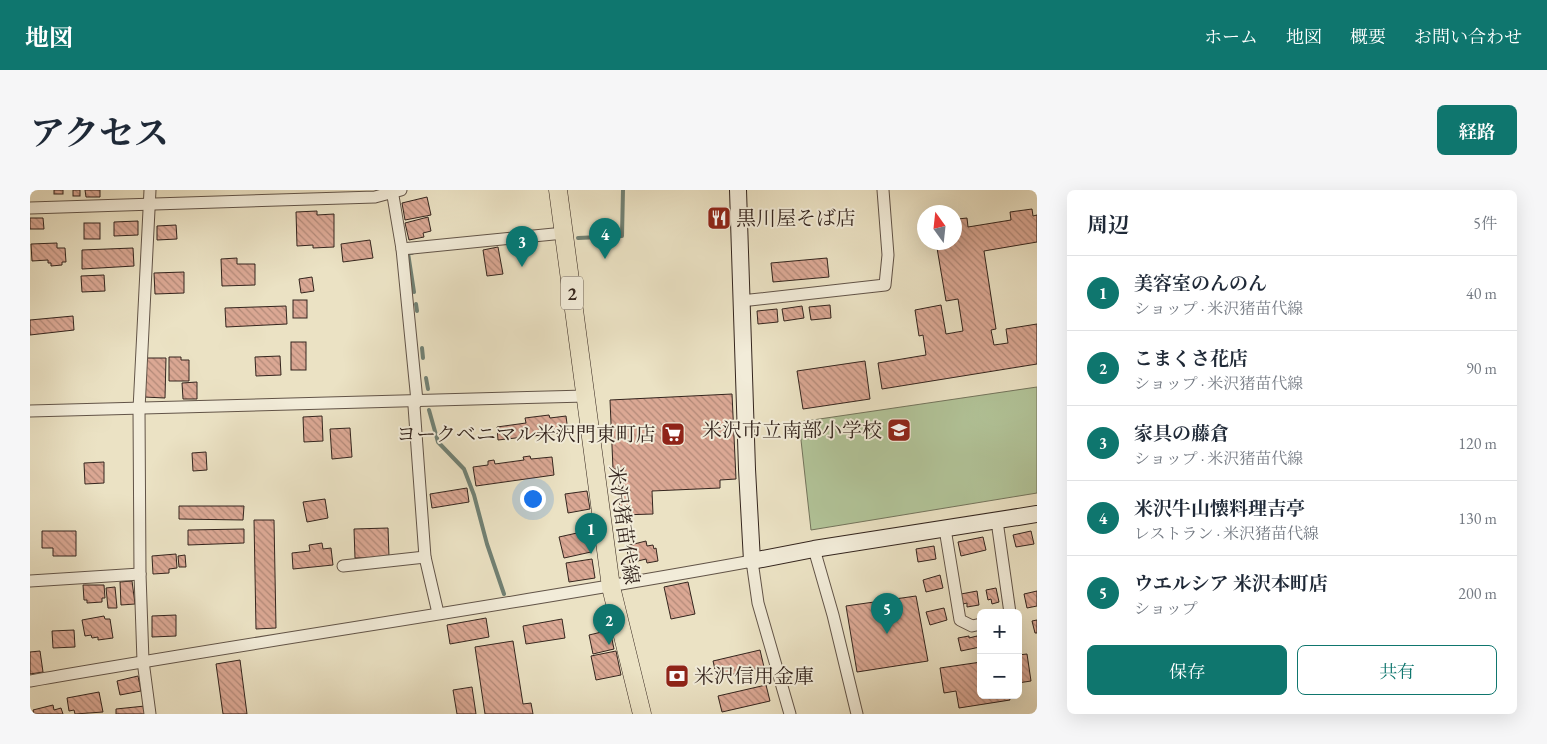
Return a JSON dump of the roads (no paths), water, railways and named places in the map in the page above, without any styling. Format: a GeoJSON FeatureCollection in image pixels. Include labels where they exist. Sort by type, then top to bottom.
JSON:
{"type":"FeatureCollection","features":[{"type":"Feature","properties":{"kind":"main road","name":"米沢猪苗代線"},"geometry":{"type":"LineString","coordinates":[[558,190],[610,587],[642,714]]}},
{"type":"Feature","properties":{"kind":"street"},"geometry":{"type":"LineString","coordinates":[[150,190],[139,409],[140,574],[143,662],[150,714]]}},
{"type":"Feature","properties":{"kind":"street"},"geometry":{"type":"LineString","coordinates":[[738,190],[746,469],[752,561],[758,603],[789,714]]}},
{"type":"Feature","properties":{"kind":"street"},"geometry":{"type":"LineString","coordinates":[[741,301],[884,285],[888,255],[883,190]]}},
{"type":"Feature","properties":{"kind":"street"},"geometry":{"type":"LineString","coordinates":[[30,208],[149,204],[249,196],[376,197],[395,191],[417,400],[414,406],[425,557],[438,613]]}},
{"type":"Feature","properties":{"kind":"street"},"geometry":{"type":"LineString","coordinates":[[402,249],[564,233]]}},
{"type":"Feature","properties":{"kind":"street"},"geometry":{"type":"LineString","coordinates":[[30,412],[586,396]]}},
{"type":"Feature","properties":{"kind":"street"},"geometry":{"type":"LineString","coordinates":[[30,682],[438,613],[610,587],[814,549],[945,530],[1037,514]]}},
{"type":"Feature","properties":{"kind":"street"},"geometry":{"type":"LineString","coordinates":[[997,521],[1009,609]]}},
{"type":"Feature","properties":{"kind":"street"},"geometry":{"type":"LineString","coordinates":[[945,530],[960,620],[972,626],[977,625]]}},
{"type":"Feature","properties":{"kind":"street"},"geometry":{"type":"LineString","coordinates":[[814,549],[833,615],[857,714]]}},
{"type":"Feature","properties":{"kind":"street"},"geometry":{"type":"LineString","coordinates":[[343,566],[425,557]]}},
{"type":"Feature","properties":{"kind":"street"},"geometry":{"type":"LineString","coordinates":[[30,581],[140,574]]}},
{"type":"Feature","properties":{"kind":"waterway"},"geometry":{"type":"LineString","coordinates":[[578,238],[622,236],[623,190]]}},
{"type":"Feature","properties":{"kind":"waterway"},"geometry":{"type":"LineString","coordinates":[[412,253],[408,253],[414,292]]}},
{"type":"Feature","properties":{"kind":"waterway"},"geometry":{"type":"LineString","coordinates":[[416,304],[417,311]]}},
{"type":"Feature","properties":{"kind":"waterway"},"geometry":{"type":"LineString","coordinates":[[422,348],[423,358]]}},
{"type":"Feature","properties":{"kind":"waterway"},"geometry":{"type":"LineString","coordinates":[[426,378],[428,389]]}},
{"type":"Feature","properties":{"kind":"waterway"},"geometry":{"type":"LineString","coordinates":[[429,410],[438,442],[464,469],[474,495],[487,544],[504,594]]}},
{"type":"Feature","properties":{"kind":"place","name":"黒川屋そば店"},"geometry":{"type":"Point","coordinates":[719,218]}},
{"type":"Feature","properties":{"kind":"place","name":"米沢牛山懐料理吉亭"},"geometry":{"type":"Point","coordinates":[605,259]}},
{"type":"Feature","properties":{"kind":"place","name":"家具の藤倉"},"geometry":{"type":"Point","coordinates":[522,267]}},
{"type":"Feature","properties":{"kind":"place","name":"米沢市立南部小学校"},"geometry":{"type":"Point","coordinates":[899,430]}},
{"type":"Feature","properties":{"kind":"place","name":"ヨークベニマル米沢門東町店"},"geometry":{"type":"Point","coordinates":[673,434]}},
{"type":"Feature","properties":{"kind":"place","name":"美容室のんのん"},"geometry":{"type":"Point","coordinates":[591,554]}},
{"type":"Feature","properties":{"kind":"place","name":"ウエルシア 米沢本町店"},"geometry":{"type":"Point","coordinates":[887,634]}},
{"type":"Feature","properties":{"kind":"place","name":"こまくさ花店"},"geometry":{"type":"Point","coordinates":[609,645]}},
{"type":"Feature","properties":{"kind":"place","name":"米沢信用金庫"},"geometry":{"type":"Point","coordinates":[677,676]}}]}
